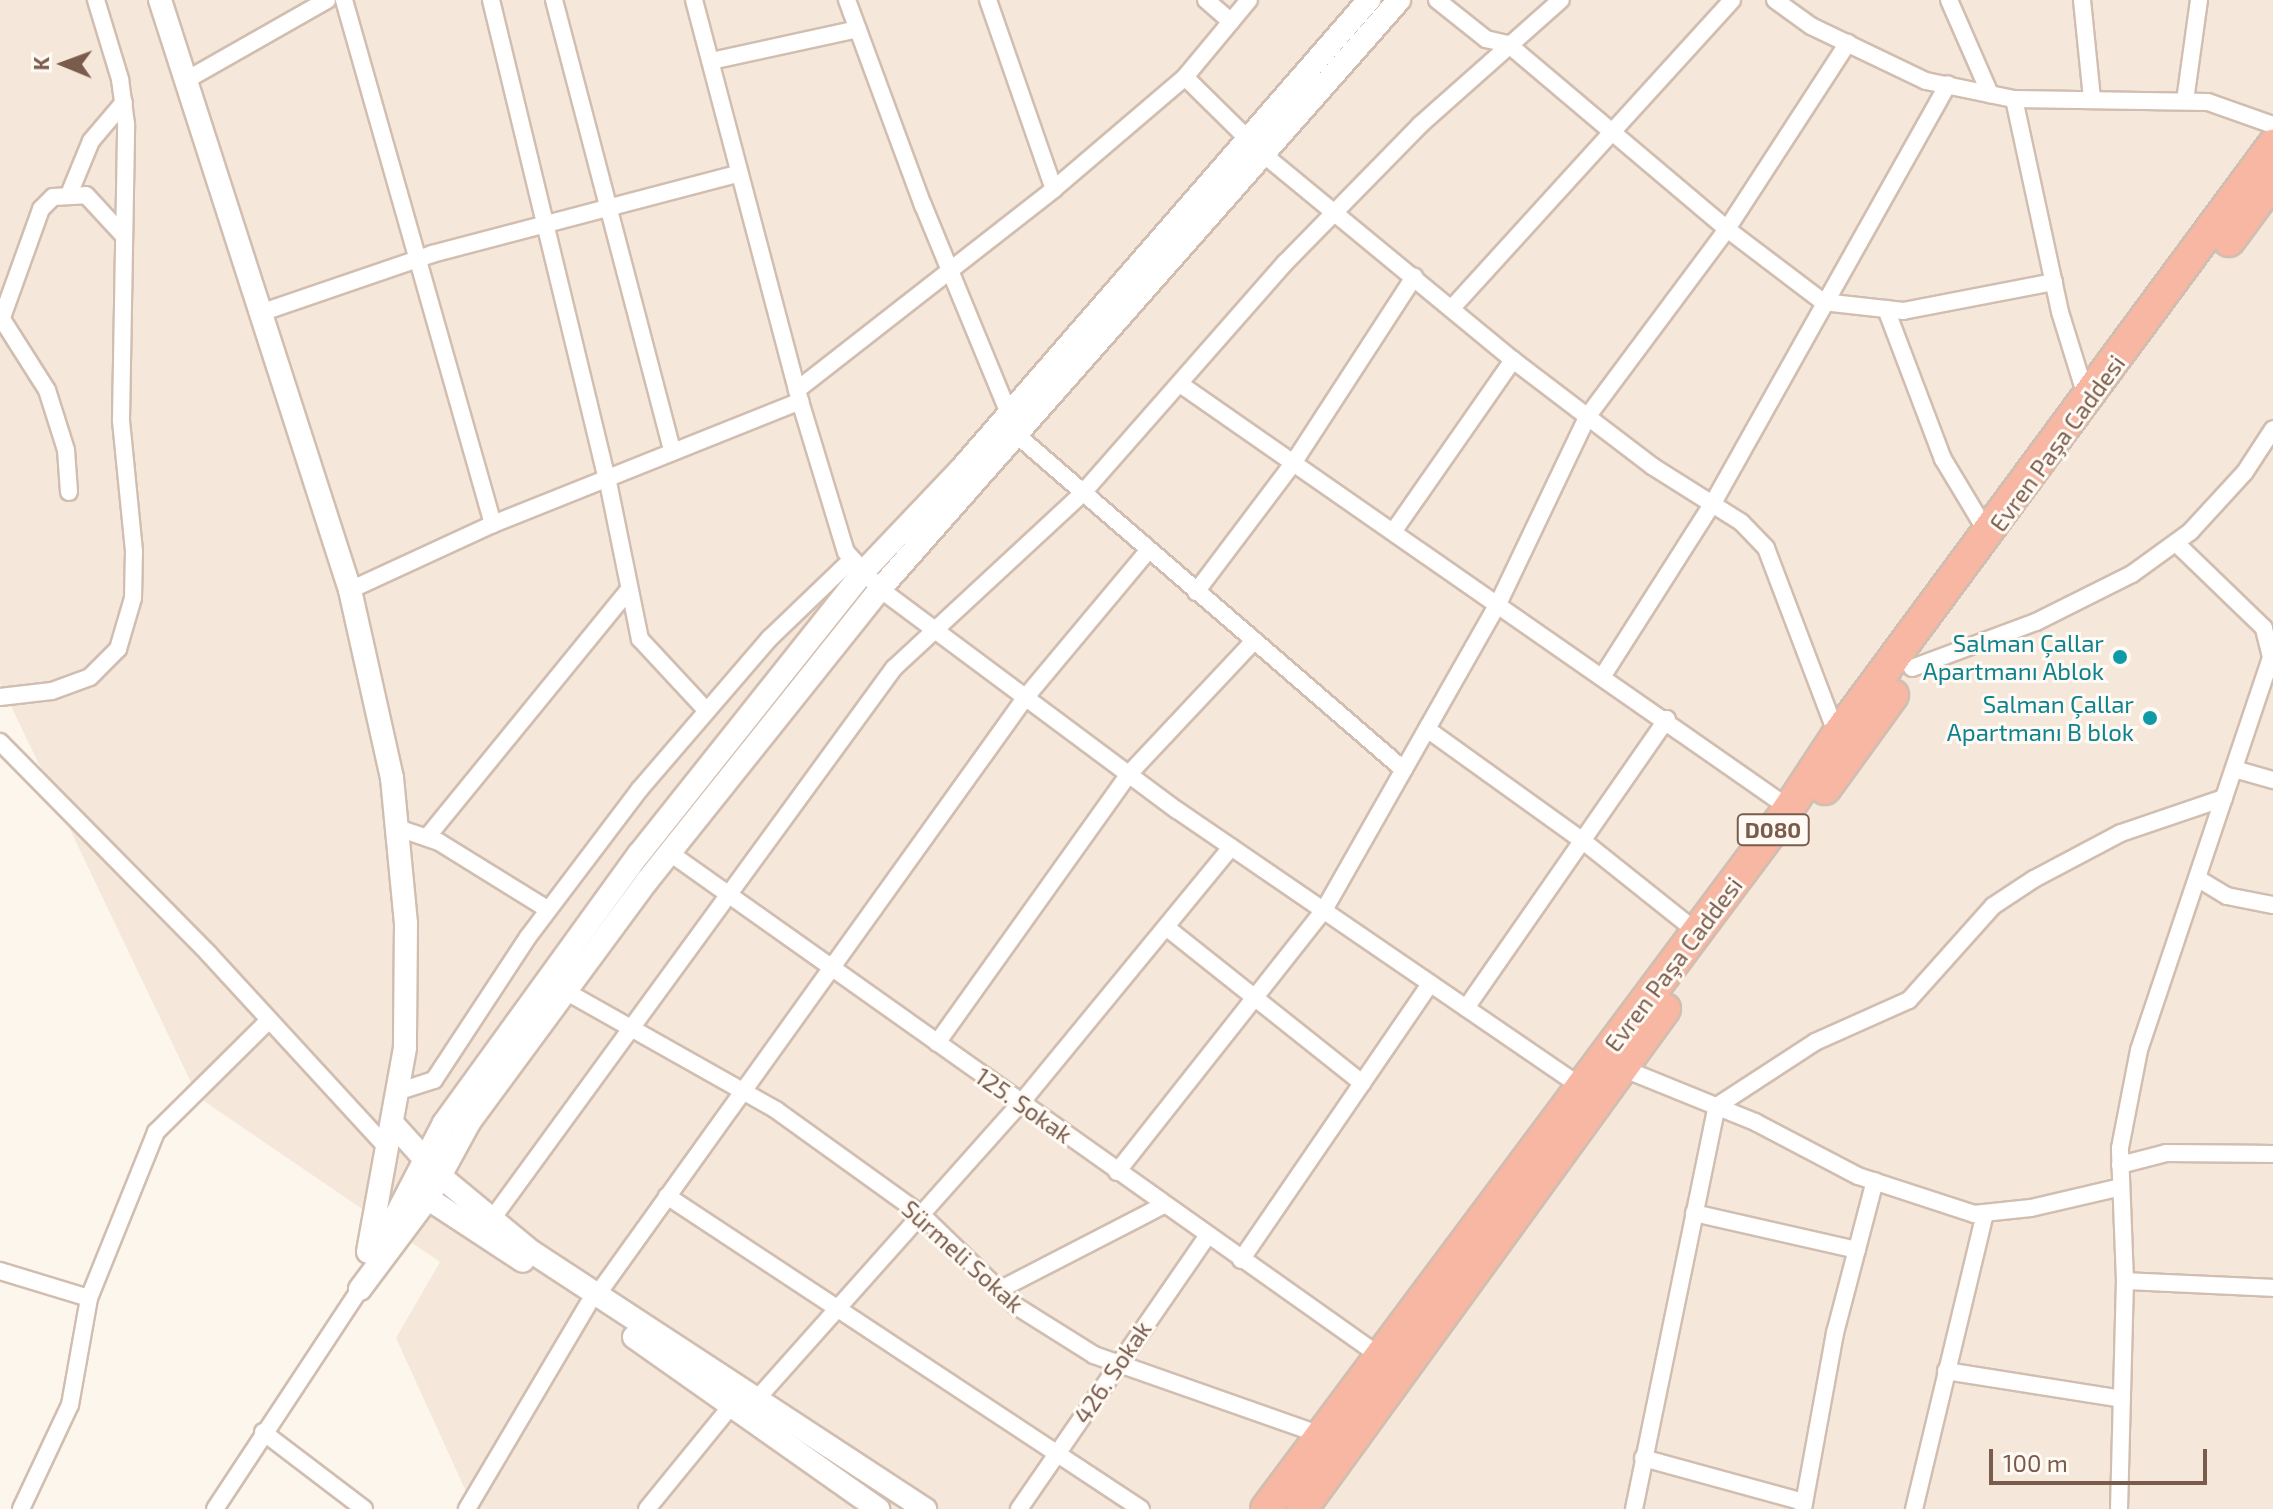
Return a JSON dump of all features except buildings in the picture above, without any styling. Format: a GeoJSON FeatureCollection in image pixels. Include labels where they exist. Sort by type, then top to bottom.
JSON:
{"type":"FeatureCollection","features":[{"type":"Feature","properties":{"kind":"highway","name":"Evren Paşa Caddesi"},"geometry":{"type":"LineString","coordinates":[[1266,1509],[1789,808],[1837,735],[1989,536],[2273,145]]}},
{"type":"Feature","properties":{"kind":"highway","name":"Evren Paşa Caddesi"},"geometry":{"type":"LineString","coordinates":[[1302,1509],[1912,668],[2273,181]]}},
{"type":"Feature","properties":{"kind":"street"},"geometry":{"type":"LineString","coordinates":[[0,697],[52,691],[90,677],[118,649],[130,614],[135,567],[121,420],[124,102],[96,0]]}},
{"type":"Feature","properties":{"kind":"street"},"geometry":{"type":"LineString","coordinates":[[160,0],[188,79],[350,590],[392,778],[406,924],[400,1091],[360,1289]]}},
{"type":"Feature","properties":{"kind":"street"},"geometry":{"type":"LineString","coordinates":[[188,79],[327,0]]}},
{"type":"Feature","properties":{"kind":"street"},"geometry":{"type":"LineString","coordinates":[[344,0],[493,524]]}},
{"type":"Feature","properties":{"kind":"street"},"geometry":{"type":"LineString","coordinates":[[491,0],[608,482],[627,592],[640,639],[707,711]]}},
{"type":"Feature","properties":{"kind":"street"},"geometry":{"type":"LineString","coordinates":[[554,0],[605,209],[673,452]]}},
{"type":"Feature","properties":{"kind":"street"},"geometry":{"type":"LineString","coordinates":[[694,0],[799,396],[858,565],[880,589],[1129,774],[1581,1087]]}},
{"type":"Feature","properties":{"kind":"street"},"geometry":{"type":"LineString","coordinates":[[847,0],[951,272],[1018,436],[1081,495],[1404,770]]}},
{"type":"Feature","properties":{"kind":"street"},"geometry":{"type":"LineString","coordinates":[[988,0],[1054,189]]}},
{"type":"Feature","properties":{"kind":"street"},"geometry":{"type":"LineString","coordinates":[[1206,0],[1231,22]]}},
{"type":"Feature","properties":{"kind":"street"},"geometry":{"type":"LineString","coordinates":[[350,590],[493,524],[608,482],[799,396],[1054,189],[1185,77],[1249,0]]}},
{"type":"Feature","properties":{"kind":"street"},"geometry":{"type":"LineString","coordinates":[[215,1509],[360,1289],[428,1198],[470,1121],[670,853],[880,589],[1018,436],[1255,146],[1369,0]]}},
{"type":"Feature","properties":{"kind":"street"},"geometry":{"type":"LineString","coordinates":[[400,1091],[434,1080],[547,909],[770,638],[858,565],[1008,415],[1255,146],[1399,0]]}},
{"type":"Feature","properties":{"kind":"street"},"geometry":{"type":"LineString","coordinates":[[1437,0],[1486,39],[1508,44],[1727,229],[1823,302],[1903,311],[2054,282]]}},
{"type":"Feature","properties":{"kind":"street"},"geometry":{"type":"LineString","coordinates":[[492,1219],[726,893],[894,668],[1081,495],[1337,211],[1508,44],[1561,0]]}},
{"type":"Feature","properties":{"kind":"street"},"geometry":{"type":"LineString","coordinates":[[1452,308],[1732,0]]}},
{"type":"Feature","properties":{"kind":"street"},"geometry":{"type":"LineString","coordinates":[[1775,0],[1848,43],[1926,81],[2014,99],[2208,102],[2273,125]]}},
{"type":"Feature","properties":{"kind":"street"},"geometry":{"type":"LineString","coordinates":[[1949,0],[1990,94]]}},
{"type":"Feature","properties":{"kind":"street"},"geometry":{"type":"LineString","coordinates":[[2082,0],[2092,98]]}},
{"type":"Feature","properties":{"kind":"street"},"geometry":{"type":"LineString","coordinates":[[2185,101],[2199,0]]}},
{"type":"Feature","properties":{"kind":"street"},"geometry":{"type":"LineString","coordinates":[[711,61],[858,29]]}},
{"type":"Feature","properties":{"kind":"street"},"geometry":{"type":"LineString","coordinates":[[1117,1172],[1324,910],[1498,604],[1587,417],[1727,229],[1848,43]]}},
{"type":"Feature","properties":{"kind":"street"},"geometry":{"type":"LineString","coordinates":[[1185,77],[1255,146],[1513,360],[1652,466],[1713,503],[1766,548],[1837,735]]}},
{"type":"Feature","properties":{"kind":"street"},"geometry":{"type":"LineString","coordinates":[[1604,674],[1713,503],[1823,302],[1948,85]]}},
{"type":"Feature","properties":{"kind":"street"},"geometry":{"type":"LineString","coordinates":[[2014,99],[2054,282],[2088,400]]}},
{"type":"Feature","properties":{"kind":"street"},"geometry":{"type":"LineString","coordinates":[[70,192],[91,141],[124,102]]}},
{"type":"Feature","properties":{"kind":"street"},"geometry":{"type":"LineString","coordinates":[[260,313],[417,259],[738,174]]}},
{"type":"Feature","properties":{"kind":"street"},"geometry":{"type":"LineString","coordinates":[[69,492],[66,450],[47,390],[0,319],[41,209],[53,197],[70,192],[94,199],[124,236]]}},
{"type":"Feature","properties":{"kind":"street"},"geometry":{"type":"LineString","coordinates":[[1196,592],[1294,462],[1414,277]]}},
{"type":"Feature","properties":{"kind":"street"},"geometry":{"type":"LineString","coordinates":[[1886,309],[1943,459],[1989,536]]}},
{"type":"Feature","properties":{"kind":"street"},"geometry":{"type":"LineString","coordinates":[[1393,532],[1513,360]]}},
{"type":"Feature","properties":{"kind":"street"},"geometry":{"type":"LineString","coordinates":[[1180,384],[1604,674],[1789,808]]}},
{"type":"Feature","properties":{"kind":"street"},"geometry":{"type":"LineString","coordinates":[[1912,668],[2036,622],[2132,574],[2176,543],[2245,472],[2273,429]]}},
{"type":"Feature","properties":{"kind":"street"},"geometry":{"type":"LineString","coordinates":[[2119,1509],[2125,1281],[2120,1165],[2139,1050],[2271,657],[2264,628],[2176,543]]}},
{"type":"Feature","properties":{"kind":"street"},"geometry":{"type":"LineString","coordinates":[[467,1509],[592,1300],[743,1090],[834,970],[1025,698],[1148,551]]}},
{"type":"Feature","properties":{"kind":"street"},"geometry":{"type":"LineString","coordinates":[[360,1289],[408,1185],[424,1158],[546,979],[858,565]]}},
{"type":"Feature","properties":{"kind":"street"},"geometry":{"type":"LineString","coordinates":[[428,836],[627,592]]}},
{"type":"Feature","properties":{"kind":"street"},"geometry":{"type":"LineString","coordinates":[[937,1043],[1129,774],[1254,641]]}},
{"type":"Feature","properties":{"kind":"street"},"geometry":{"type":"LineString","coordinates":[[1466,1008],[1667,719]]}},
{"type":"Feature","properties":{"kind":"street"},"geometry":{"type":"LineString","coordinates":[[1427,729],[1583,841],[1697,932]]}},
{"type":"Feature","properties":{"kind":"street"},"geometry":{"type":"LineString","coordinates":[[0,742],[269,1020],[408,1185],[756,1400],[925,1509]]}},
{"type":"Feature","properties":{"kind":"street"},"geometry":{"type":"LineString","coordinates":[[2234,769],[2273,780]]}},
{"type":"Feature","properties":{"kind":"street"},"geometry":{"type":"LineString","coordinates":[[1634,1509],[1717,1106],[1815,1042],[1909,1000],[1993,906],[2034,879],[2121,833],[2224,798]]}},
{"type":"Feature","properties":{"kind":"street"},"geometry":{"type":"LineString","coordinates":[[398,828],[428,836],[547,909]]}},
{"type":"Feature","properties":{"kind":"street"},"geometry":{"type":"LineString","coordinates":[[647,1509],[731,1406],[756,1400],[1021,1103],[1231,847]]}},
{"type":"Feature","properties":{"kind":"street","name":"125. Sokak"},"geometry":{"type":"LineString","coordinates":[[670,853],[1380,1356]]}},
{"type":"Feature","properties":{"kind":"street"},"geometry":{"type":"LineString","coordinates":[[2197,878],[2227,896],[2273,905]]}},
{"type":"Feature","properties":{"kind":"street"},"geometry":{"type":"LineString","coordinates":[[1166,927],[1257,995],[1362,1083]]}},
{"type":"Feature","properties":{"kind":"street","name":"Sürmeli Sokak"},"geometry":{"type":"LineString","coordinates":[[546,979],[743,1090],[922,1215],[999,1290],[1094,1355],[1321,1435]]}},
{"type":"Feature","properties":{"kind":"street"},"geometry":{"type":"LineString","coordinates":[[1241,1260],[1430,984]]}},
{"type":"Feature","properties":{"kind":"street"},"geometry":{"type":"LineString","coordinates":[[21,1509],[70,1405],[89,1298],[156,1132],[269,1020]]}},
{"type":"Feature","properties":{"kind":"street"},"geometry":{"type":"LineString","coordinates":[[1622,1068],[1717,1106],[1875,1181],[1985,1213],[2121,1187]]}},
{"type":"Feature","properties":{"kind":"street"},"geometry":{"type":"LineString","coordinates":[[393,1124],[440,1176],[592,1300],[731,1406],[878,1509]]}},
{"type":"Feature","properties":{"kind":"street"},"geometry":{"type":"LineString","coordinates":[[2120,1165],[2166,1153],[2273,1154]]}},
{"type":"Feature","properties":{"kind":"street"},"geometry":{"type":"LineString","coordinates":[[1643,1458],[1803,1506],[1835,1333],[1875,1181]]}},
{"type":"Feature","properties":{"kind":"street"},"geometry":{"type":"LineString","coordinates":[[667,1196],[835,1311],[1141,1509]]}},
{"type":"Feature","properties":{"kind":"street"},"geometry":{"type":"LineString","coordinates":[[999,1290],[1164,1205]]}},
{"type":"Feature","properties":{"kind":"street"},"geometry":{"type":"LineString","coordinates":[[1694,1213],[1857,1250]]}},
{"type":"Feature","properties":{"kind":"street"},"geometry":{"type":"LineString","coordinates":[[1914,1509],[1985,1213]]}},
{"type":"Feature","properties":{"kind":"street","name":"426. Sokak"},"geometry":{"type":"LineString","coordinates":[[1019,1509],[1207,1236]]}},
{"type":"Feature","properties":{"kind":"street"},"geometry":{"type":"LineString","coordinates":[[0,1271],[89,1298]]}},
{"type":"Feature","properties":{"kind":"street"},"geometry":{"type":"LineString","coordinates":[[2125,1281],[2273,1288]]}},
{"type":"Feature","properties":{"kind":"street"},"geometry":{"type":"LineString","coordinates":[[1946,1371],[2122,1399]]}},
{"type":"Feature","properties":{"kind":"street"},"geometry":{"type":"LineString","coordinates":[[263,1432],[364,1509]]}},
{"type":"Feature","properties":{"kind":"shaded area"},"geometry":{"type":"Polygon","coordinates":[[[0,0],[2273,0],[2273,1509],[474,1509],[396,1338],[440,1262],[198,1097],[0,683],[0,0]]]}},
{"type":"Feature","properties":{"kind":"place","name":"Salman Çallar Apartmanı Ablok"},"geometry":{"type":"Point","coordinates":[2120,657]}},
{"type":"Feature","properties":{"kind":"place","name":"Salman Çallar Apartmanı B blok"},"geometry":{"type":"Point","coordinates":[2150,718]}}]}
